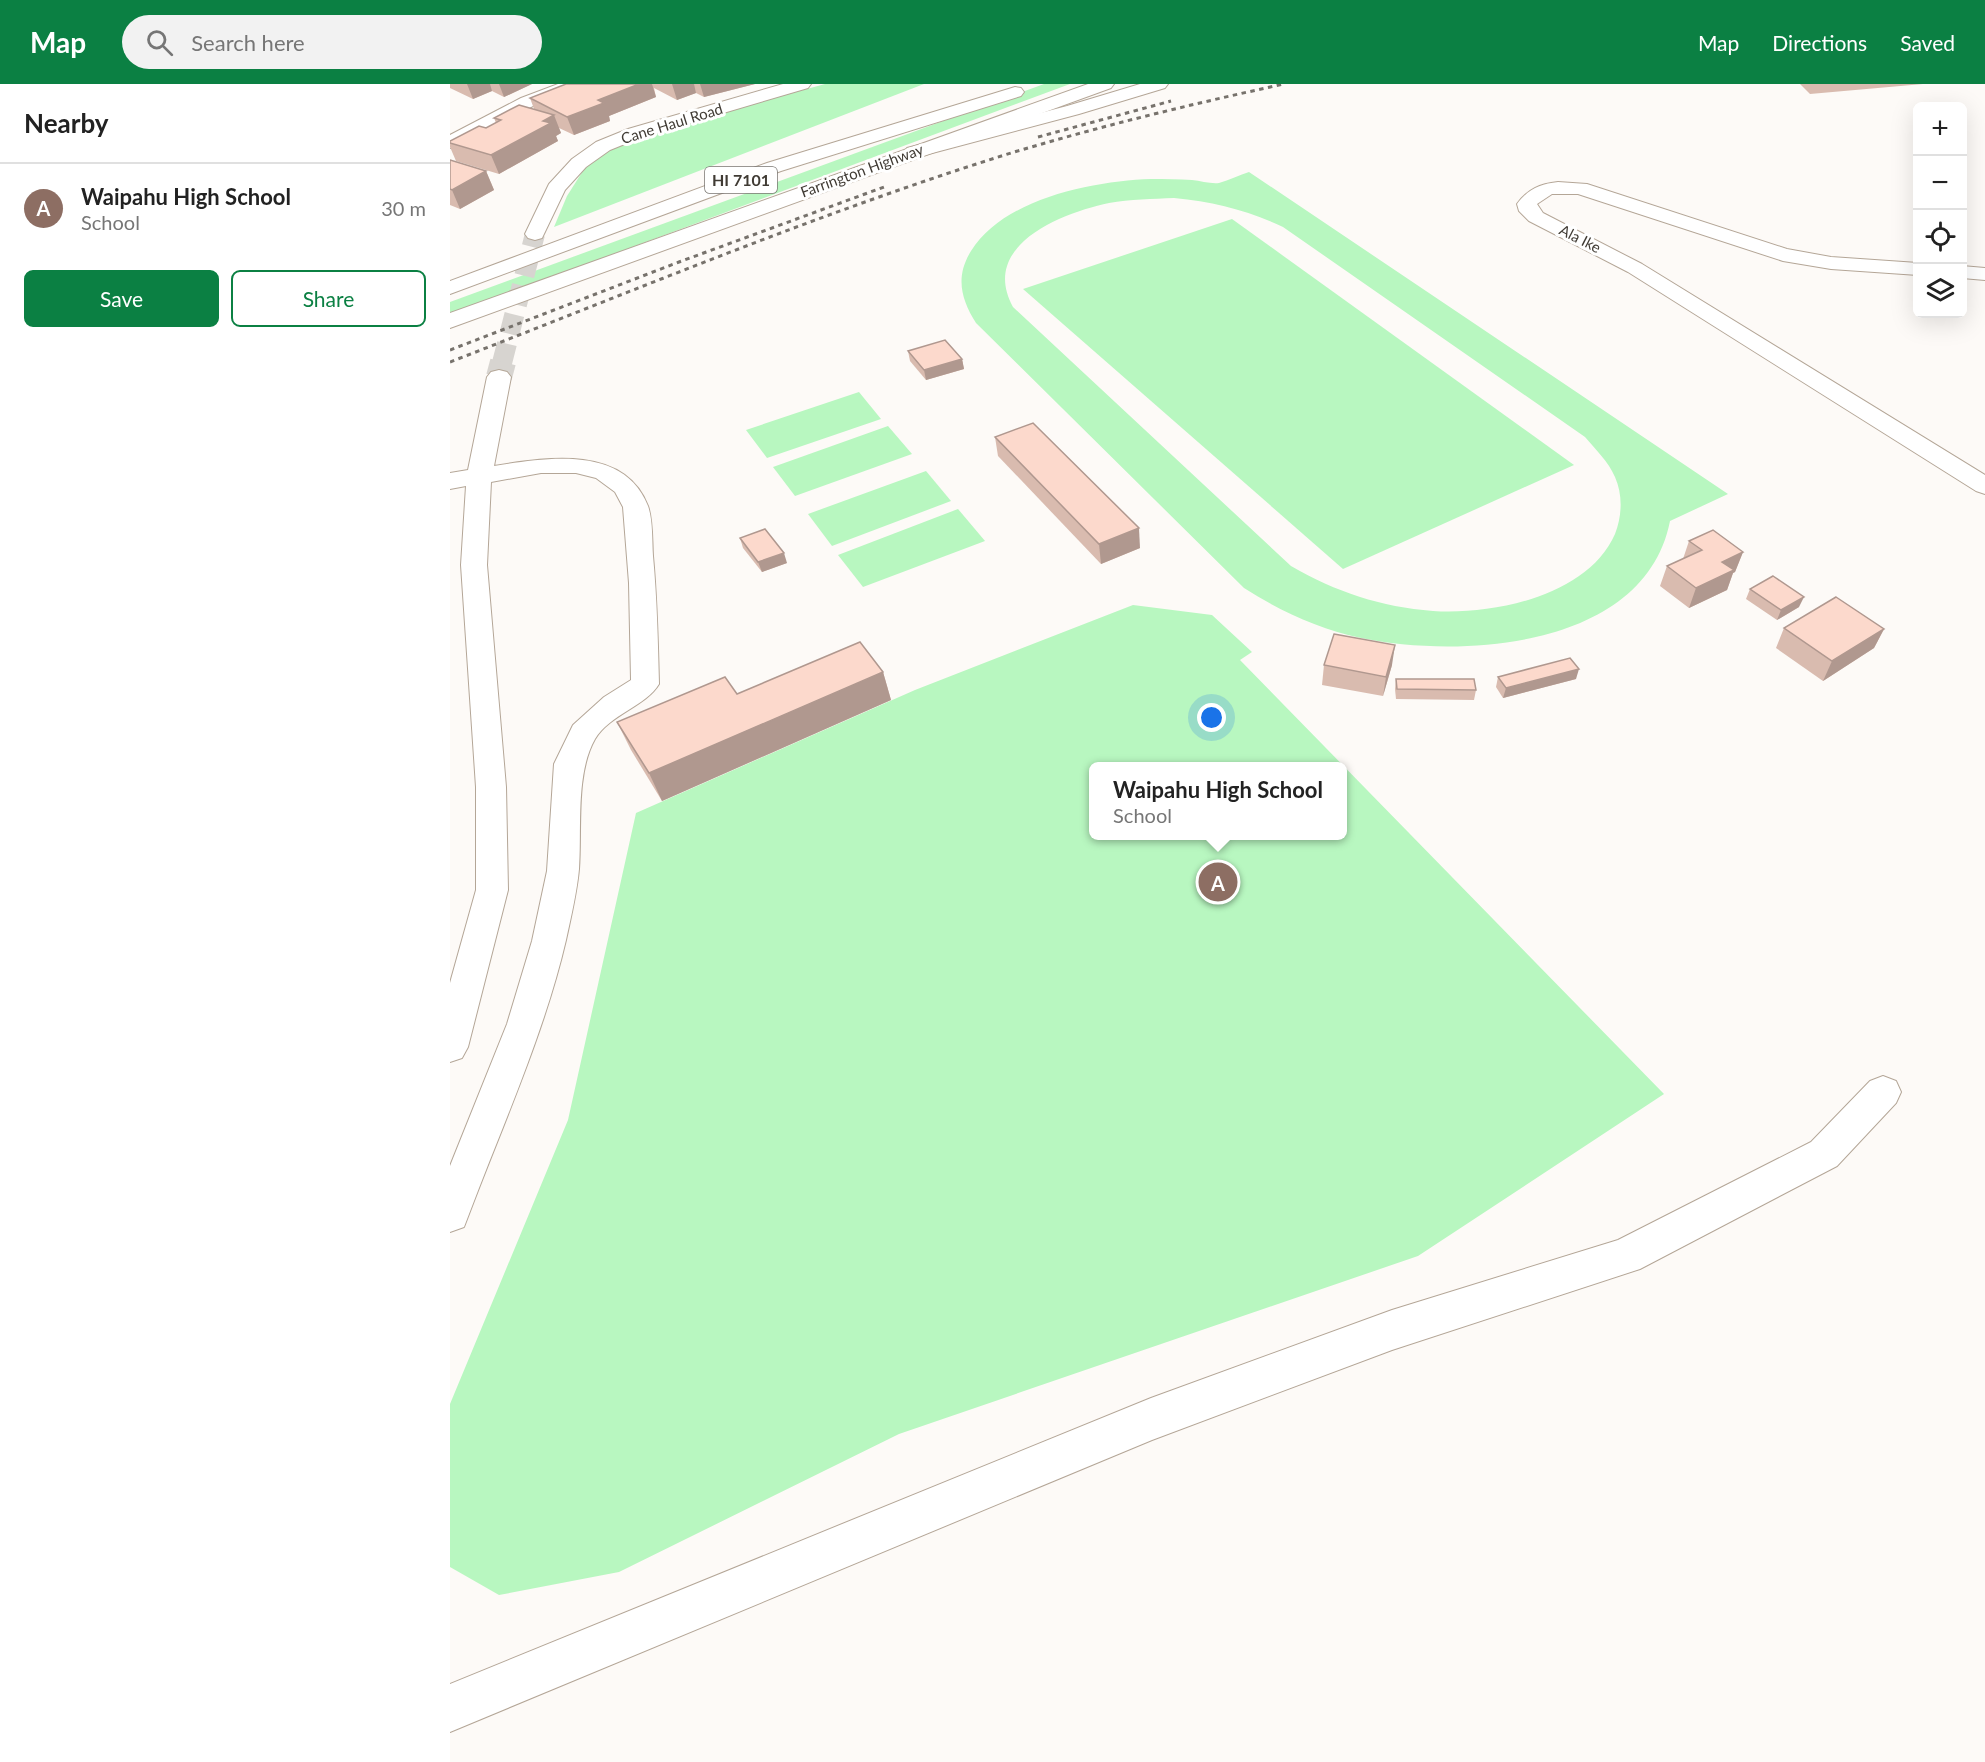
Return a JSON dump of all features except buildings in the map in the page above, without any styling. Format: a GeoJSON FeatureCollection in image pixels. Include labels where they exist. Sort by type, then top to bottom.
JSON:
{"type":"FeatureCollection","features":[{"type":"Feature","properties":{"kind":"main road"},"geometry":{"type":"LineString","coordinates":[[450,142],[526,102],[574,84]]}},
{"type":"Feature","properties":{"kind":"main road","name":"Cane Haul Road"},"geometry":{"type":"LineString","coordinates":[[535,234],[556,188],[579,162],[603,146],[635,133],[802,84]]}},
{"type":"Feature","properties":{"kind":"main road"},"geometry":{"type":"LineString","coordinates":[[774,167],[998,84]]}},
{"type":"Feature","properties":{"kind":"main road","name":"Farrington Highway"},"geometry":{"type":"LineString","coordinates":[[450,288],[774,167],[984,103],[1036,84]]}},
{"type":"Feature","properties":{"kind":"main road","name":"Farrington Highway"},"geometry":{"type":"LineString","coordinates":[[450,321],[1105,84]]}},
{"type":"Feature","properties":{"kind":"main road"},"geometry":{"type":"LineString","coordinates":[[914,152],[1073,110],[1159,84]]}},
{"type":"Feature","properties":{"kind":"main road","name":"Ala Ike"},"geometry":{"type":"LineString","coordinates":[[1913,269],[1831,263],[1783,255],[1580,188],[1554,188],[1536,195],[1527,204],[1529,211],[1536,217],[1635,268],[1985,486]]}},
{"type":"Feature","properties":{"kind":"main road"},"geometry":{"type":"LineString","coordinates":[[1967,272],[1985,274]]}},
{"type":"Feature","properties":{"kind":"main road"},"geometry":{"type":"LineString","coordinates":[[450,1047],[492,890],[491,787],[465,479],[499,377]]}},
{"type":"Feature","properties":{"kind":"main road"},"geometry":{"type":"LineString","coordinates":[[450,1214],[524,1024],[549,941],[563,871],[568,764],[583,732],[614,704],[645,684],[642,583],[636,507],[625,487],[604,472],[576,466],[541,466],[465,479]]}},
{"type":"Feature","properties":{"kind":"main road"},"geometry":{"type":"LineString","coordinates":[[450,1708],[1151,1419],[1392,1330],[1626,1256],[1824,1154],[1883,1092]]}},
{"type":"Feature","properties":{"kind":"green space"},"geometry":{"type":"Polygon","coordinates":[[[825,84],[924,84],[554,227],[567,196],[586,166],[622,143],[660,129],[825,84]]]}},
{"type":"Feature","properties":{"kind":"green space"},"geometry":{"type":"Polygon","coordinates":[[[1044,84],[1070,84],[450,315],[450,302],[1044,84]]]}},
{"type":"Feature","properties":{"kind":"green space"},"geometry":{"type":"Polygon","coordinates":[[[1249,172],[1728,494],[1670,521],[1654,563],[1626,596],[1588,619],[1544,635],[1497,644],[1449,646],[1403,644],[1361,638],[1330,630],[1300,618],[1244,588],[976,323],[964,297],[962,279],[963,270],[971,251],[986,233],[1027,205],[1078,189],[1128,180],[1177,179],[1219,183],[1249,172]],[[1174,198],[1109,203],[1069,215],[1049,224],[1016,249],[1007,266],[1005,285],[1013,307],[1291,566],[1342,591],[1377,602],[1414,609],[1457,611],[1510,605],[1536,597],[1561,587],[1584,573],[1602,555],[1617,527],[1621,506],[1619,491],[1609,466],[1585,437],[1283,227],[1243,211],[1174,198]]]}},
{"type":"Feature","properties":{"kind":"green space"},"geometry":{"type":"Polygon","coordinates":[[[1232,219],[1574,465],[1343,569],[1023,289],[1232,219]]]}},
{"type":"Feature","properties":{"kind":"green space"},"geometry":{"type":"Polygon","coordinates":[[[859,392],[881,419],[767,458],[746,430],[859,392]]]}},
{"type":"Feature","properties":{"kind":"green space"},"geometry":{"type":"Polygon","coordinates":[[[888,426],[912,454],[795,496],[773,467],[888,426]]]}},
{"type":"Feature","properties":{"kind":"green space"},"geometry":{"type":"Polygon","coordinates":[[[926,471],[951,501],[832,546],[808,514],[926,471]]]}},
{"type":"Feature","properties":{"kind":"green space"},"geometry":{"type":"Polygon","coordinates":[[[958,509],[985,541],[863,587],[838,555],[958,509]]]}},
{"type":"Feature","properties":{"kind":"green space"},"geometry":{"type":"Polygon","coordinates":[[[1133,605],[1212,615],[1252,652],[1240,660],[1340,762],[1089,762],[1089,840],[1347,840],[1347,770],[1664,1094],[1418,1256],[899,1434],[619,1572],[499,1595],[450,1567],[450,1404],[568,1120],[636,813],[915,690],[1133,605]]]}},
{"type":"Feature","properties":{"kind":"tunnel"},"geometry":{"type":"LineString","coordinates":[[502,363],[535,234]]}},
{"type":"Feature","properties":{"kind":"tunnel"},"geometry":{"type":"LineString","coordinates":[[499,377],[503,362]]}},
{"type":"Feature","properties":{"kind":"railway"},"geometry":{"type":"LineString","coordinates":[[450,362],[799,226],[940,176],[1079,134],[1284,84]]}},
{"type":"Feature","properties":{"kind":"railway"},"geometry":{"type":"LineString","coordinates":[[1038,137],[1171,101]]}},
{"type":"Feature","properties":{"kind":"railway"},"geometry":{"type":"LineString","coordinates":[[450,350],[679,262],[884,187]]}},
{"type":"Feature","properties":{"kind":"place","name":"Waipahu High School"},"geometry":{"type":"Point","coordinates":[1218,882]}}]}
